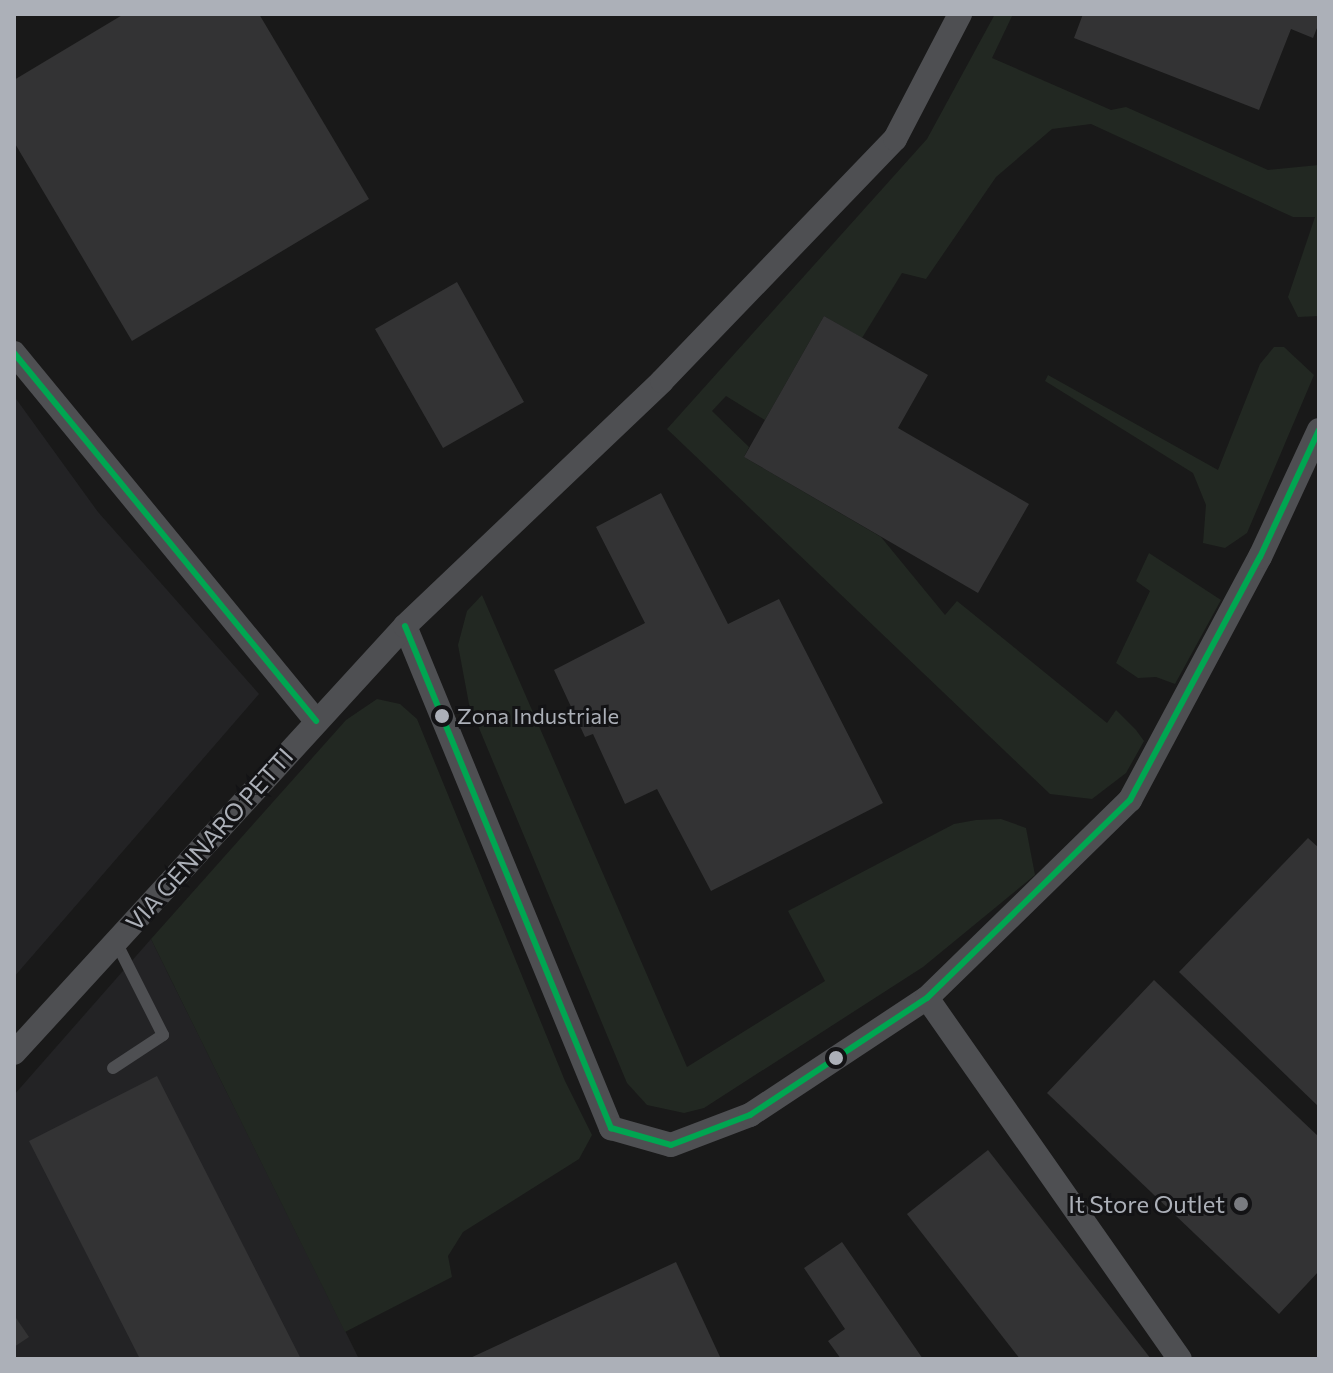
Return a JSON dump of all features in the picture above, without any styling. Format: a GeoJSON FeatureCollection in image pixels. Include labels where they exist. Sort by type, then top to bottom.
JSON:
{"type":"FeatureCollection","features":[{"type":"Feature","properties":{"kind":"street","name":"VIA GENNARO PETTI"},"geometry":{"type":"LineString","coordinates":[[14,1053],[405,626],[662,381],[895,139],[960,14]]}},
{"type":"Feature","properties":{"kind":"street"},"geometry":{"type":"LineString","coordinates":[[14,353],[316,721]]}},
{"type":"Feature","properties":{"kind":"street"},"geometry":{"type":"LineString","coordinates":[[405,626],[611,1128],[671,1145],[750,1115],[927,998],[1130,800],[1260,557],[1319,430]]}},
{"type":"Feature","properties":{"kind":"street"},"geometry":{"type":"LineString","coordinates":[[927,998],[1180,1359]]}},
{"type":"Feature","properties":{"kind":"lane"},"geometry":{"type":"LineString","coordinates":[[113,1068],[163,1035],[116,942]]}},
{"type":"Feature","properties":{"kind":"shaded area"},"geometry":{"type":"Polygon","coordinates":[[[995,14],[1013,14],[992,58],[1111,110],[1126,107],[1268,170],[1319,165],[1319,316],[1298,317],[1288,297],[1315,217],[1293,217],[1091,124],[1052,129],[996,177],[926,279],[902,273],[862,338],[824,316],[765,420],[726,396],[712,411],[749,447],[744,457],[881,537],[945,615],[957,601],[1107,723],[1116,710],[1136,730],[1144,741],[1126,773],[1092,799],[1050,794],[667,429],[927,139],[995,14]]]}},
{"type":"Feature","properties":{"kind":"shaded area"},"geometry":{"type":"Polygon","coordinates":[[[1274,347],[1284,347],[1314,375],[1247,533],[1225,548],[1203,543],[1206,505],[1193,473],[1045,381],[1048,375],[1218,470],[1260,364],[1274,347]]]}},
{"type":"Feature","properties":{"kind":"shaded area"},"geometry":{"type":"Polygon","coordinates":[[[14,396],[98,512],[259,694],[14,977],[14,396]]]}},
{"type":"Feature","properties":{"kind":"shaded area"},"geometry":{"type":"Polygon","coordinates":[[[1149,553],[1221,600],[1175,684],[1156,677],[1138,678],[1116,663],[1150,591],[1136,581],[1149,553]]]}},
{"type":"Feature","properties":{"kind":"shaded area"},"geometry":{"type":"Polygon","coordinates":[[[482,595],[687,1067],[825,981],[788,911],[954,824],[976,820],[1001,819],[1026,828],[1035,875],[923,967],[704,1108],[684,1113],[647,1105],[627,1083],[469,704],[458,645],[467,611],[482,595]]]}},
{"type":"Feature","properties":{"kind":"shaded area"},"geometry":{"type":"Polygon","coordinates":[[[377,699],[400,704],[417,719],[565,1081],[592,1135],[579,1159],[463,1232],[448,1256],[452,1277],[345,1332],[151,939],[346,720],[377,699]]]}},
{"type":"Feature","properties":{"kind":"shaded area"},"geometry":{"type":"Polygon","coordinates":[[[151,939],[359,1359],[14,1359],[14,1095],[151,939]]]}},
{"type":"Feature","properties":{"kind":"building"},"geometry":{"type":"Polygon","coordinates":[[[124,14],[259,14],[369,199],[132,341],[14,142],[14,80],[124,14]]]}},
{"type":"Feature","properties":{"kind":"building"},"geometry":{"type":"Polygon","coordinates":[[[1083,14],[1319,14],[1319,23],[1313,38],[1291,29],[1259,110],[1074,38],[1083,14]]]}},
{"type":"Feature","properties":{"kind":"building"},"geometry":{"type":"Polygon","coordinates":[[[457,282],[524,402],[443,448],[375,329],[457,282]]]}},
{"type":"Feature","properties":{"kind":"building"},"geometry":{"type":"Polygon","coordinates":[[[824,316],[928,375],[898,428],[1029,504],[978,593],[744,457],[824,316]]]}},
{"type":"Feature","properties":{"kind":"building"},"geometry":{"type":"Polygon","coordinates":[[[661,493],[728,624],[779,599],[883,803],[711,891],[657,789],[625,804],[593,734],[585,737],[554,670],[645,623],[596,527],[661,493]]]}},
{"type":"Feature","properties":{"kind":"building"},"geometry":{"type":"Polygon","coordinates":[[[1308,838],[1319,848],[1319,1107],[1179,972],[1308,838]]]}},
{"type":"Feature","properties":{"kind":"building","name":"It Store Outlet"},"geometry":{"type":"Polygon","coordinates":[[[1154,980],[1319,1137],[1319,1271],[1279,1314],[1047,1093],[1154,980]]]}},
{"type":"Feature","properties":{"kind":"building"},"geometry":{"type":"Polygon","coordinates":[[[157,1076],[301,1359],[140,1359],[29,1141],[157,1076]]]}},
{"type":"Feature","properties":{"kind":"building"},"geometry":{"type":"Polygon","coordinates":[[[988,1150],[1151,1359],[1020,1359],[907,1214],[988,1150]]]}},
{"type":"Feature","properties":{"kind":"building"},"geometry":{"type":"Polygon","coordinates":[[[842,1242],[923,1359],[841,1359],[828,1341],[845,1329],[804,1268],[842,1242]]]}},
{"type":"Feature","properties":{"kind":"building"},"geometry":{"type":"Polygon","coordinates":[[[676,1262],[721,1359],[468,1359],[676,1262]]]}},
{"type":"Feature","properties":{"kind":"building"},"geometry":{"type":"Polygon","coordinates":[[[14,1315],[29,1337],[14,1347],[14,1315]]]}},
{"type":"Feature","properties":{"kind":"transit line"},"geometry":{"type":"LineString","coordinates":[[14,353],[316,721]]}},
{"type":"Feature","properties":{"kind":"transit line"},"geometry":{"type":"LineString","coordinates":[[405,626],[611,1128],[671,1145],[750,1115],[927,998],[1130,800],[1260,557],[1319,430]]}},
{"type":"Feature","properties":{"kind":"place","name":"Zona Industriale"},"geometry":{"type":"Point","coordinates":[442,716]}},
{"type":"Feature","properties":{"kind":"place","name":"It Store Outlet"},"geometry":{"type":"Point","coordinates":[1241,1204]}}]}
